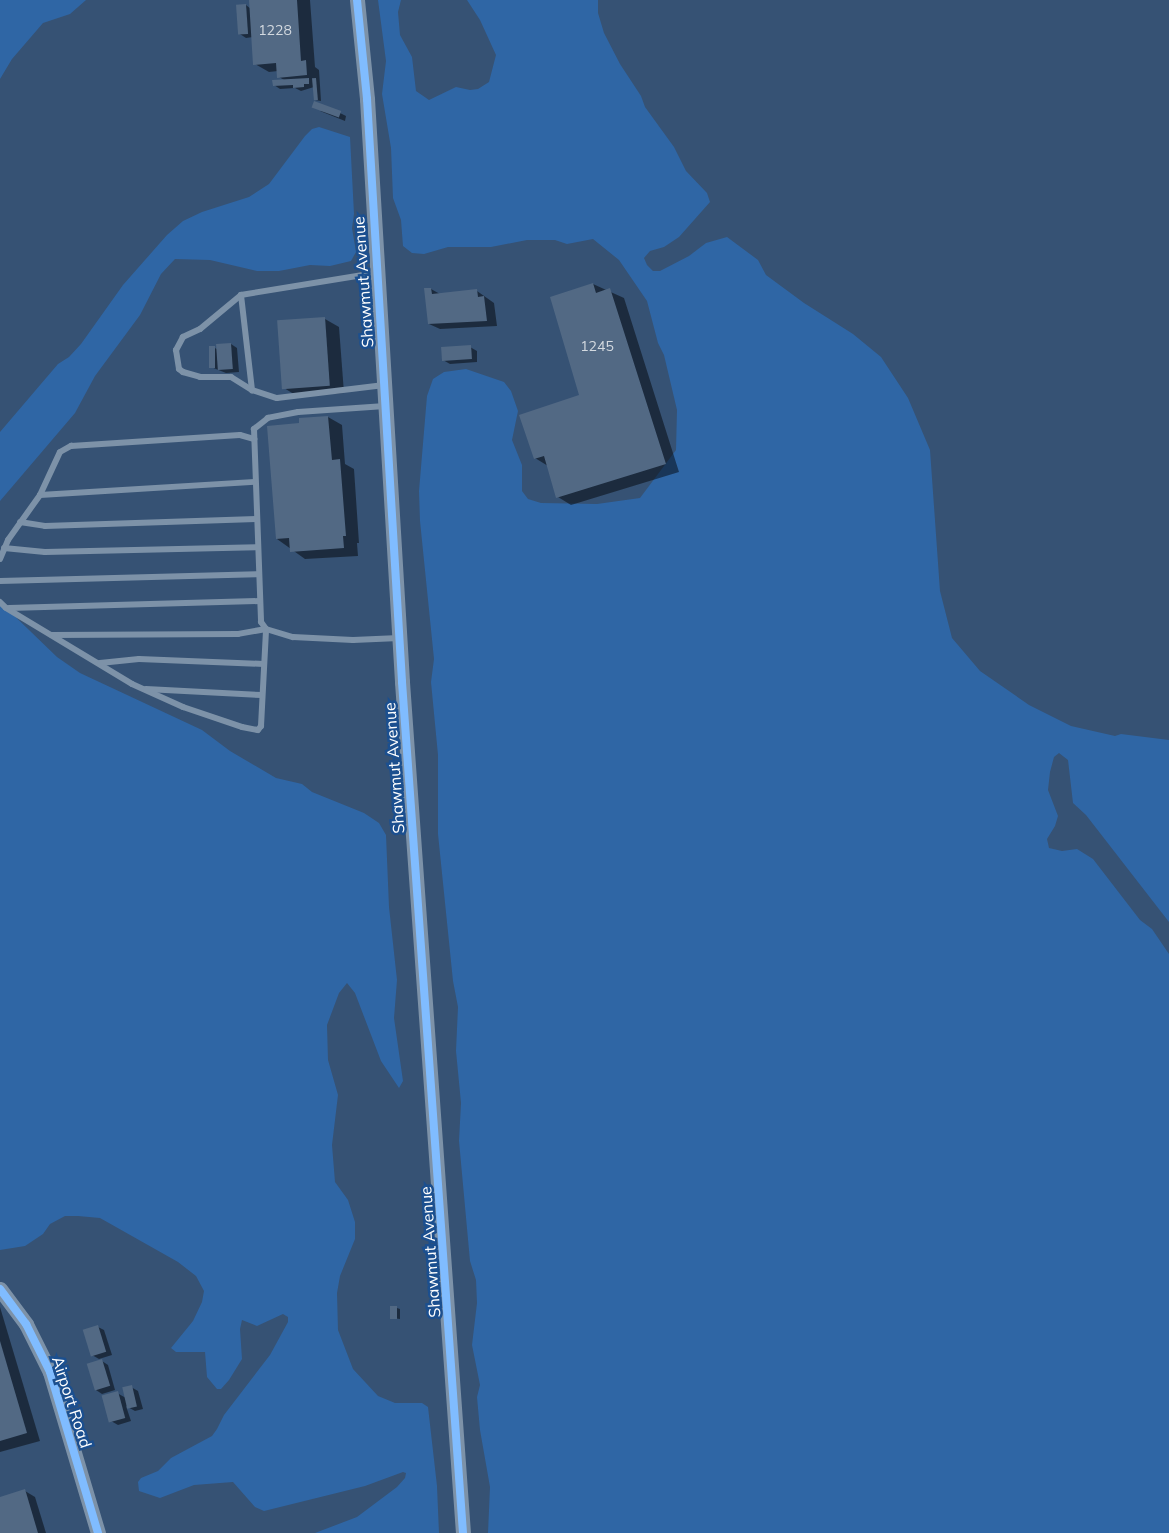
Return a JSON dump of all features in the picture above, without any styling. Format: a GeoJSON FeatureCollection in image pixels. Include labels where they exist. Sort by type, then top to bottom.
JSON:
{"type":"FeatureCollection","features":[{"type":"Feature","properties":{"kind":"street","name":"Shawmut Avenue"},"geometry":{"type":"LineString","coordinates":[[357,0],[367,99],[375,273],[386,406],[399,638],[463,1533]]}},
{"type":"Feature","properties":{"kind":"street","name":"Airport Road"},"geometry":{"type":"LineString","coordinates":[[0,1289],[26,1324],[50,1372],[98,1533]]}},
{"type":"Feature","properties":{"kind":"lane"},"geometry":{"type":"LineString","coordinates":[[375,273],[241,295],[200,329],[183,337],[176,350],[179,369],[183,372],[200,377],[231,377],[252,390],[277,398],[384,385]]}},
{"type":"Feature","properties":{"kind":"lane"},"geometry":{"type":"LineString","coordinates":[[241,295],[252,390]]}},
{"type":"Feature","properties":{"kind":"lane"},"geometry":{"type":"LineString","coordinates":[[0,602],[6,608],[142,689],[183,707],[242,727],[258,730],[261,726],[266,629],[261,622],[254,429],[268,418],[298,412],[386,406]]}},
{"type":"Feature","properties":{"kind":"lane"},"geometry":{"type":"LineString","coordinates":[[0,559],[20,522],[40,495],[60,452],[71,446],[240,435],[254,439]]}},
{"type":"Feature","properties":{"kind":"lane"},"geometry":{"type":"LineString","coordinates":[[40,495],[255,482]]}},
{"type":"Feature","properties":{"kind":"lane"},"geometry":{"type":"LineString","coordinates":[[20,522],[45,526],[256,519]]}},
{"type":"Feature","properties":{"kind":"lane"},"geometry":{"type":"LineString","coordinates":[[4,548],[45,552],[258,547]]}},
{"type":"Feature","properties":{"kind":"lane"},"geometry":{"type":"LineString","coordinates":[[0,580],[259,574]]}},
{"type":"Feature","properties":{"kind":"lane"},"geometry":{"type":"LineString","coordinates":[[6,608],[260,601]]}},
{"type":"Feature","properties":{"kind":"lane"},"geometry":{"type":"LineString","coordinates":[[52,635],[238,634],[266,629],[293,637],[352,640],[399,638]]}},
{"type":"Feature","properties":{"kind":"lane"},"geometry":{"type":"LineString","coordinates":[[98,663],[139,659],[264,664]]}},
{"type":"Feature","properties":{"kind":"lane"},"geometry":{"type":"LineString","coordinates":[[142,689],[262,695]]}},
{"type":"Feature","properties":{"kind":"shaded area"},"geometry":{"type":"Polygon","coordinates":[[[0,0],[86,0],[70,14],[43,23],[12,59],[0,79],[0,0]]]}},
{"type":"Feature","properties":{"kind":"shaded area"},"geometry":{"type":"Polygon","coordinates":[[[378,0],[401,0],[398,12],[400,35],[412,57],[416,91],[429,100],[456,87],[478,89],[489,82],[496,55],[480,20],[467,0],[598,0],[598,13],[604,33],[620,64],[641,96],[645,107],[674,147],[686,171],[707,193],[710,202],[679,237],[664,247],[650,251],[644,258],[647,265],[653,271],[660,271],[689,256],[706,243],[727,237],[758,260],[766,275],[804,303],[853,334],[881,357],[908,398],[930,450],[940,591],[952,638],[980,671],[1029,705],[1071,726],[1115,736],[1121,734],[1169,740],[1169,922],[1086,815],[1073,803],[1068,760],[1059,753],[1054,757],[1048,790],[1058,816],[1047,839],[1049,848],[1062,851],[1077,849],[1093,859],[1140,920],[1152,929],[1169,954],[1169,1533],[488,1533],[490,1487],[480,1430],[477,1397],[480,1385],[472,1345],[477,1303],[476,1280],[470,1261],[459,1141],[461,1103],[456,1051],[458,1007],[453,981],[438,834],[438,755],[431,682],[434,659],[420,521],[419,491],[427,396],[433,379],[444,372],[466,369],[504,382],[511,391],[518,411],[512,440],[522,465],[522,491],[528,499],[541,503],[597,504],[640,498],[676,450],[677,410],[664,355],[658,343],[647,301],[619,260],[593,239],[567,244],[555,240],[527,240],[491,247],[448,247],[424,254],[412,253],[403,246],[401,220],[393,198],[391,148],[382,94],[386,61],[378,0]]]}},
{"type":"Feature","properties":{"kind":"shaded area"},"geometry":{"type":"Polygon","coordinates":[[[319,127],[350,137],[354,214],[352,228],[356,252],[351,261],[330,266],[310,265],[279,271],[257,271],[210,260],[175,259],[161,274],[140,315],[95,376],[75,413],[0,501],[0,432],[58,364],[69,357],[81,344],[123,285],[167,235],[183,221],[202,212],[249,197],[269,184],[305,136],[312,129],[319,127]]]}},
{"type":"Feature","properties":{"kind":"shaded area"},"geometry":{"type":"Polygon","coordinates":[[[0,602],[57,657],[80,673],[202,730],[230,751],[276,778],[302,784],[312,792],[364,813],[379,823],[386,835],[389,907],[397,980],[394,1018],[403,1081],[399,1088],[381,1061],[355,993],[347,983],[339,993],[327,1025],[328,1060],[338,1095],[332,1145],[335,1182],[348,1200],[355,1222],[355,1239],[340,1276],[337,1293],[338,1330],[353,1369],[378,1396],[395,1403],[422,1403],[428,1407],[437,1486],[439,1533],[315,1533],[357,1517],[397,1487],[405,1478],[406,1473],[403,1472],[365,1486],[264,1511],[255,1507],[233,1482],[194,1485],[160,1498],[139,1491],[138,1482],[141,1478],[158,1471],[171,1458],[212,1436],[224,1415],[270,1355],[288,1322],[288,1317],[283,1314],[257,1326],[242,1320],[240,1329],[242,1359],[229,1380],[221,1389],[217,1389],[207,1377],[205,1352],[176,1352],[171,1348],[193,1321],[202,1302],[204,1291],[196,1276],[178,1262],[100,1218],[78,1216],[65,1216],[50,1224],[43,1234],[25,1246],[0,1250],[0,602]]]}},
{"type":"Feature","properties":{"kind":"building"},"geometry":{"type":"Polygon","coordinates":[[[249,0],[297,0],[301,61],[306,60],[307,75],[277,78],[276,63],[253,65],[249,0]]]}},
{"type":"Feature","properties":{"kind":"building"},"geometry":{"type":"Polygon","coordinates":[[[246,4],[248,34],[238,35],[236,5],[246,4]]]}},
{"type":"Feature","properties":{"kind":"building"},"geometry":{"type":"Polygon","coordinates":[[[309,78],[309,84],[293,88],[293,85],[273,86],[272,80],[309,78]]]}},
{"type":"Feature","properties":{"kind":"building"},"geometry":{"type":"Polygon","coordinates":[[[312,78],[316,78],[318,100],[314,100],[312,78]]]}},
{"type":"Feature","properties":{"kind":"building"},"geometry":{"type":"Polygon","coordinates":[[[314,101],[341,111],[339,117],[312,108],[314,101]]]}},
{"type":"Feature","properties":{"kind":"building"},"geometry":{"type":"Polygon","coordinates":[[[593,283],[596,293],[610,288],[666,464],[556,498],[544,456],[534,459],[519,415],[579,395],[550,297],[593,283]]]}},
{"type":"Feature","properties":{"kind":"building"},"geometry":{"type":"Polygon","coordinates":[[[424,288],[431,288],[432,294],[477,289],[478,297],[484,296],[487,321],[428,324],[424,288]]]}},
{"type":"Feature","properties":{"kind":"building"},"geometry":{"type":"Polygon","coordinates":[[[325,317],[330,386],[282,389],[277,320],[325,317]]]}},
{"type":"Feature","properties":{"kind":"building"},"geometry":{"type":"Polygon","coordinates":[[[231,343],[233,369],[218,370],[216,344],[231,343]]]}},
{"type":"Feature","properties":{"kind":"building"},"geometry":{"type":"Polygon","coordinates":[[[471,345],[472,359],[442,361],[441,347],[471,345]]]}},
{"type":"Feature","properties":{"kind":"building"},"geometry":{"type":"Polygon","coordinates":[[[209,346],[215,346],[215,368],[209,368],[209,346]]]}},
{"type":"Feature","properties":{"kind":"building"},"geometry":{"type":"Polygon","coordinates":[[[328,416],[332,460],[340,459],[346,536],[343,536],[344,548],[290,552],[289,538],[276,539],[267,426],[299,423],[299,418],[328,416]]]}},
{"type":"Feature","properties":{"kind":"building"},"geometry":{"type":"Polygon","coordinates":[[[390,1306],[397,1306],[397,1319],[390,1319],[390,1306]]]}},
{"type":"Feature","properties":{"kind":"building"},"geometry":{"type":"Polygon","coordinates":[[[98,1325],[106,1352],[91,1356],[83,1330],[98,1325]]]}},
{"type":"Feature","properties":{"kind":"building"},"geometry":{"type":"Polygon","coordinates":[[[0,1341],[27,1433],[0,1441],[0,1341]]]}},
{"type":"Feature","properties":{"kind":"building"},"geometry":{"type":"Polygon","coordinates":[[[102,1359],[110,1386],[95,1390],[87,1364],[102,1359]]]}},
{"type":"Feature","properties":{"kind":"building"},"geometry":{"type":"Polygon","coordinates":[[[132,1385],[137,1406],[127,1409],[122,1387],[132,1385]]]}},
{"type":"Feature","properties":{"kind":"building"},"geometry":{"type":"Polygon","coordinates":[[[118,1391],[125,1418],[109,1422],[102,1395],[118,1391]]]}},
{"type":"Feature","properties":{"kind":"building"},"geometry":{"type":"Polygon","coordinates":[[[25,1489],[38,1533],[0,1533],[0,1497],[25,1489]]]}},
{"type":"Feature","properties":{"kind":"cycle path"},"geometry":{"type":"LineString","coordinates":[[357,0],[367,99],[402,682],[463,1533]]}},
{"type":"Feature","properties":{"kind":"cycle path"},"geometry":{"type":"LineString","coordinates":[[0,1289],[26,1324],[50,1372],[98,1533]]}}]}
